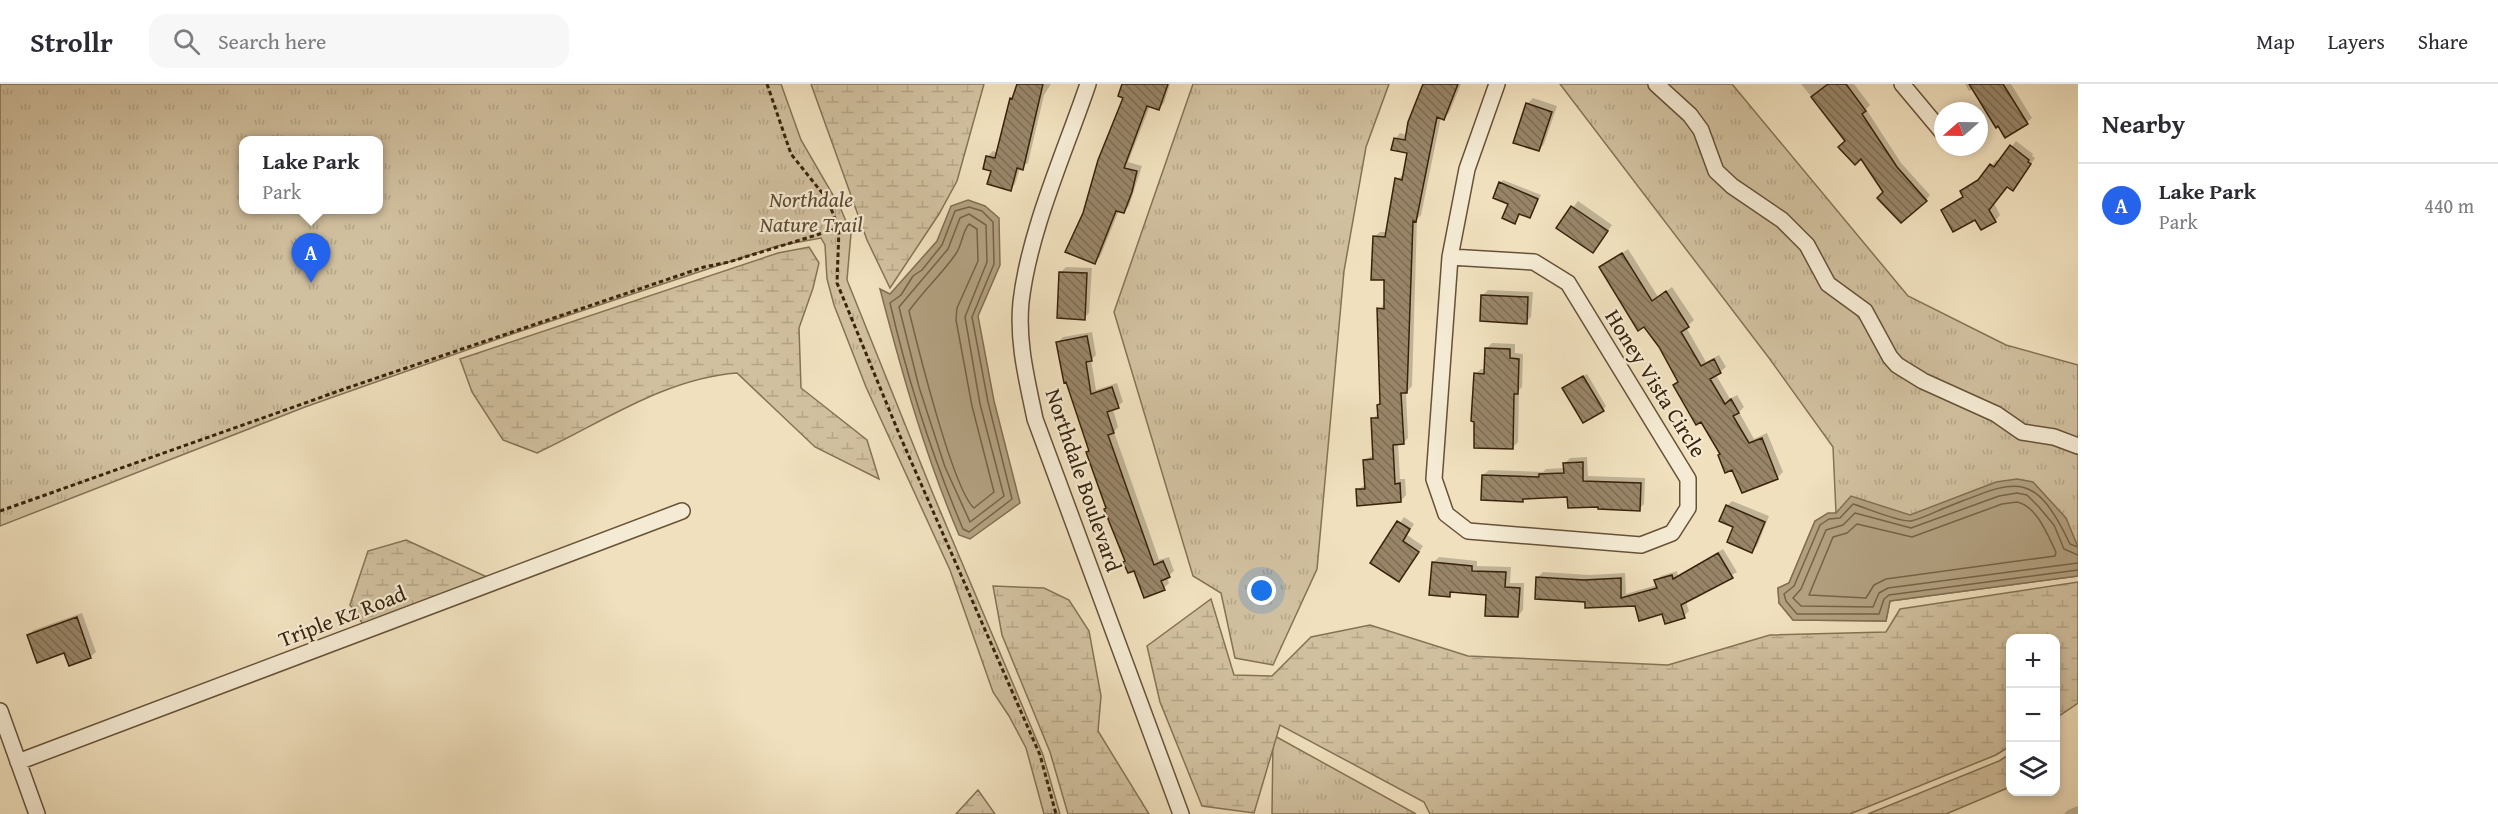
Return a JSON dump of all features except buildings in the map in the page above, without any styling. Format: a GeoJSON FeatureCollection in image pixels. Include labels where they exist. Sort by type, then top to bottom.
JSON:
{"type":"FeatureCollection","features":[{"type":"Feature","properties":{"kind":"street","name":"Northdale Boulevard"},"geometry":{"type":"LineString","coordinates":[[1088,84],[1031,249],[1021,303],[1022,358],[1035,419],[1181,814]]}},
{"type":"Feature","properties":{"kind":"street","name":"Honey Vista Circle"},"geometry":{"type":"LineString","coordinates":[[1450,257],[1534,262],[1568,284],[1688,479],[1688,508],[1672,533],[1641,544],[1468,531],[1446,514],[1434,479],[1450,257],[1467,169],[1497,84]]}},
{"type":"Feature","properties":{"kind":"street"},"geometry":{"type":"LineString","coordinates":[[1656,84],[1696,123],[1716,171],[1732,186],[1782,220],[1807,244],[1828,284],[1865,312],[1890,357],[1897,365],[1923,381],[1996,414],[2022,432],[2054,437],[2078,446]]}},
{"type":"Feature","properties":{"kind":"street"},"geometry":{"type":"LineString","coordinates":[[1902,84],[1934,123]]}},
{"type":"Feature","properties":{"kind":"street","name":"Triple Kz Road"},"geometry":{"type":"LineString","coordinates":[[18,762],[682,511]]}},
{"type":"Feature","properties":{"kind":"street"},"geometry":{"type":"LineString","coordinates":[[0,711],[37,814]]}},
{"type":"Feature","properties":{"kind":"path"},"geometry":{"type":"LineString","coordinates":[[767,84],[791,154],[827,199],[839,228],[837,284],[900,436],[1040,755],[1056,814]]}},
{"type":"Feature","properties":{"kind":"path"},"geometry":{"type":"LineString","coordinates":[[0,511],[350,387],[704,267],[729,262],[839,228]]}},
{"type":"Feature","properties":{"kind":"green space","name":"Northdale Nature Trail"},"geometry":{"type":"Polygon","coordinates":[[[0,84],[781,84],[801,140],[840,207],[851,233],[847,280],[933,494],[1043,755],[1060,814],[1044,814],[1026,748],[993,692],[950,570],[866,387],[834,305],[827,279],[825,245],[821,238],[777,246],[518,332],[305,407],[0,526],[0,84]]]}},
{"type":"Feature","properties":{"kind":"green space"},"geometry":{"type":"Polygon","coordinates":[[[811,84],[984,84],[957,181],[939,214],[890,288],[867,240],[811,84]]]}},
{"type":"Feature","properties":{"kind":"green space"},"geometry":{"type":"Polygon","coordinates":[[[1193,84],[1389,84],[1366,147],[1344,271],[1317,569],[1273,665],[1235,658],[1221,593],[1193,576],[1114,312],[1193,84]]]}},
{"type":"Feature","properties":{"kind":"green space"},"geometry":{"type":"Polygon","coordinates":[[[1560,84],[1732,84],[1908,296],[2006,345],[2078,365],[2078,576],[1890,601],[1886,621],[1793,620],[1779,603],[1778,588],[1789,583],[1815,521],[1836,513],[1833,447],[1769,358],[1560,84]]]}},
{"type":"Feature","properties":{"kind":"green space"},"geometry":{"type":"Polygon","coordinates":[[[809,247],[819,263],[799,328],[801,388],[867,440],[879,479],[815,447],[737,373],[685,383],[659,393],[537,453],[503,440],[472,392],[460,359],[778,253],[809,247]]]}},
{"type":"Feature","properties":{"kind":"green space"},"geometry":{"type":"Polygon","coordinates":[[[406,540],[487,577],[363,624],[350,605],[368,551],[406,540]]]}},
{"type":"Feature","properties":{"kind":"green space"},"geometry":{"type":"Polygon","coordinates":[[[2078,582],[2078,703],[2060,715],[2060,634],[2006,634],[2006,749],[1996,755],[1850,814],[1430,814],[1424,802],[1280,725],[1254,813],[1202,806],[1160,702],[1147,646],[1211,599],[1234,675],[1272,676],[1311,637],[1370,625],[1468,656],[1668,665],[1770,635],[1886,632],[1900,609],[2078,582]]]}},
{"type":"Feature","properties":{"kind":"green space"},"geometry":{"type":"Polygon","coordinates":[[[993,586],[1044,588],[1069,600],[1089,631],[1101,696],[1098,731],[1149,814],[1068,814],[1050,752],[1002,635],[993,586]]]}},
{"type":"Feature","properties":{"kind":"green space"},"geometry":{"type":"Polygon","coordinates":[[[1273,735],[1416,814],[1272,814],[1273,735]]]}},
{"type":"Feature","properties":{"kind":"green space"},"geometry":{"type":"Polygon","coordinates":[[[2006,757],[2006,789],[1946,814],[1868,814],[2006,757]]]}},
{"type":"Feature","properties":{"kind":"green space"},"geometry":{"type":"Polygon","coordinates":[[[978,790],[995,814],[956,814],[978,790]]]}},
{"type":"Feature","properties":{"kind":"water"},"geometry":{"type":"Polygon","coordinates":[[[968,200],[985,206],[999,218],[1000,265],[978,316],[994,401],[1020,503],[970,539],[959,535],[935,475],[880,289],[890,294],[937,241],[951,206],[968,200]]]}},
{"type":"Feature","properties":{"kind":"water"},"geometry":{"type":"Polygon","coordinates":[[[2017,479],[2033,482],[2066,518],[2078,547],[2078,576],[1890,601],[1886,621],[1793,620],[1779,603],[1778,588],[1789,583],[1815,521],[1828,513],[1836,513],[1851,496],[1910,515],[1996,482],[2017,479]]]}},
{"type":"Feature","properties":{"kind":"place","name":"Lake Park"},"geometry":{"type":"Point","coordinates":[311,283]}}]}
